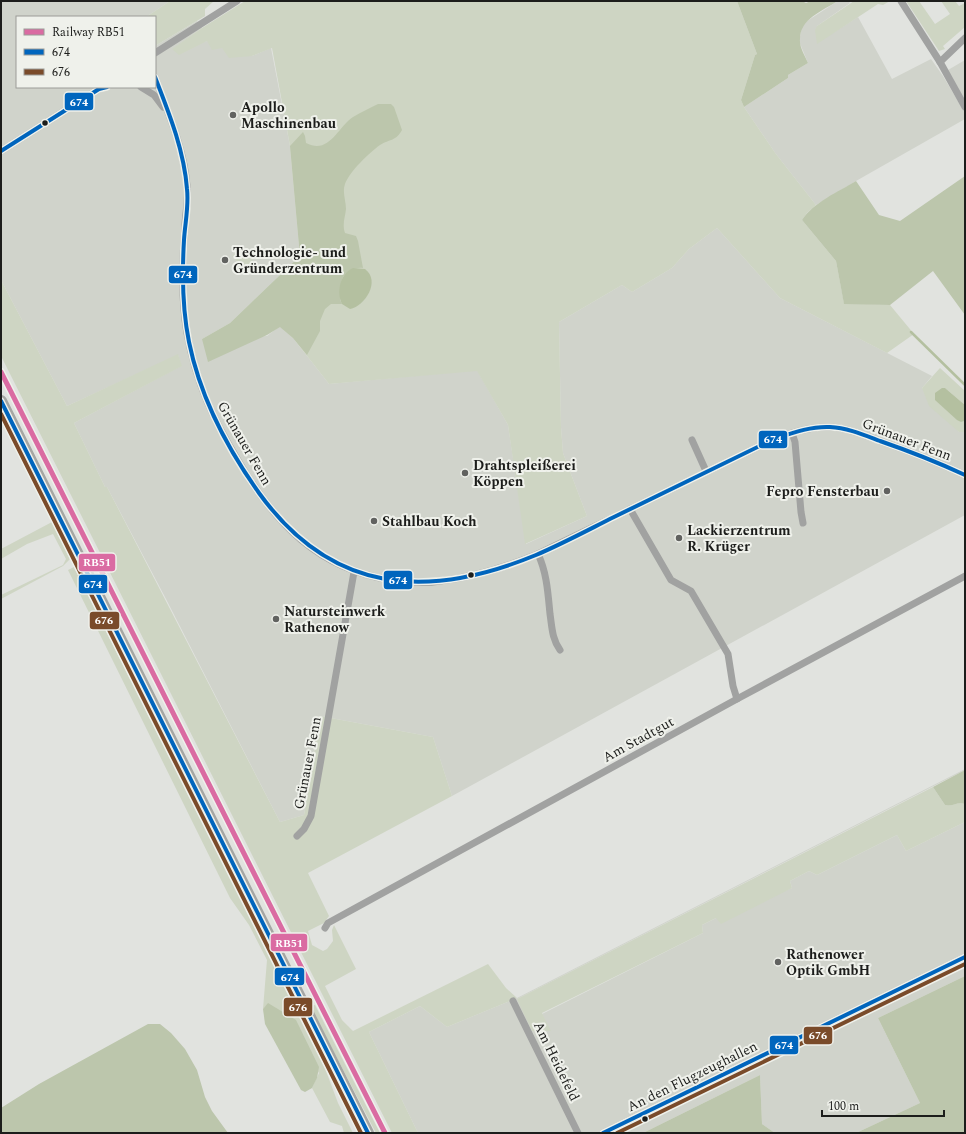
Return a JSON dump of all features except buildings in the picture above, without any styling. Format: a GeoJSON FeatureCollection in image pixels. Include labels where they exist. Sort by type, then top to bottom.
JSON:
{"type":"FeatureCollection","features":[{"type":"Feature","properties":{"kind":"main road"},"geometry":{"type":"LineString","coordinates":[[1,401],[368,1133]]}},
{"type":"Feature","properties":{"kind":"street"},"geometry":{"type":"LineString","coordinates":[[156,52],[238,1]]}},
{"type":"Feature","properties":{"kind":"street"},"geometry":{"type":"LineString","coordinates":[[901,1],[940,62],[965,107]]}},
{"type":"Feature","properties":{"kind":"street"},"geometry":{"type":"LineString","coordinates":[[940,62],[965,38]]}},
{"type":"Feature","properties":{"kind":"street","name":"Grünauer Fenn"},"geometry":{"type":"LineString","coordinates":[[156,81],[184,160],[188,186],[183,268],[185,316],[197,376],[208,405],[223,435],[243,469],[284,524],[299,539],[323,556],[354,572],[379,578],[407,582],[438,582],[475,575],[500,568],[538,554],[774,439],[817,427],[844,429],[861,434],[922,456],[965,475]]}},
{"type":"Feature","properties":{"kind":"street"},"geometry":{"type":"LineString","coordinates":[[1,151],[101,88]]}},
{"type":"Feature","properties":{"kind":"street","name":"Grünauer Fenn"},"geometry":{"type":"LineString","coordinates":[[143,88],[159,101],[170,119]]}},
{"type":"Feature","properties":{"kind":"street"},"geometry":{"type":"LineString","coordinates":[[792,433],[796,442],[800,505],[803,523]]}},
{"type":"Feature","properties":{"kind":"street"},"geometry":{"type":"LineString","coordinates":[[692,440],[706,471]]}},
{"type":"Feature","properties":{"kind":"street"},"geometry":{"type":"LineString","coordinates":[[630,509],[671,580],[691,590],[728,654],[733,686],[737,699]]}},
{"type":"Feature","properties":{"kind":"street"},"geometry":{"type":"LineString","coordinates":[[538,554],[542,562],[547,582],[552,632],[555,643],[560,650]]}},
{"type":"Feature","properties":{"kind":"street","name":"Grünauer Fenn"},"geometry":{"type":"LineString","coordinates":[[297,836],[304,829],[312,816],[354,572]]}},
{"type":"Feature","properties":{"kind":"street","name":"Am Stadtgut"},"geometry":{"type":"LineString","coordinates":[[325,928],[328,923],[965,576]]}},
{"type":"Feature","properties":{"kind":"street","name":"An den Flugzeughallen"},"geometry":{"type":"LineString","coordinates":[[603,1133],[965,957]]}},
{"type":"Feature","properties":{"kind":"street","name":"Am Heidefeld"},"geometry":{"type":"LineString","coordinates":[[513,1001],[578,1133]]}},
{"type":"Feature","properties":{"kind":"shaded area"},"geometry":{"type":"Polygon","coordinates":[[[1,1],[170,1],[148,16],[16,16],[16,88],[156,88],[156,45],[197,21],[202,28],[173,49],[207,41],[222,48],[252,56],[271,48],[290,146],[300,256],[230,323],[202,339],[267,336],[280,326],[293,338],[329,384],[477,370],[508,425],[526,544],[587,516],[563,453],[561,427],[559,322],[622,285],[632,292],[672,268],[689,249],[717,228],[780,298],[932,376],[922,388],[959,432],[965,432],[965,515],[452,796],[433,737],[320,716],[304,815],[280,822],[166,599],[107,487],[105,487],[74,423],[181,366],[178,355],[67,406],[1,280],[1,1]]]}},
{"type":"Feature","properties":{"kind":"shaded area"},"geometry":{"type":"Polygon","coordinates":[[[170,1],[214,1],[205,9],[205,16],[156,45],[156,16],[148,16],[170,1]]]}},
{"type":"Feature","properties":{"kind":"shaded area"},"geometry":{"type":"Polygon","coordinates":[[[245,1],[737,1],[757,54],[755,55],[741,100],[744,107],[776,154],[816,205],[802,220],[836,261],[844,303],[890,305],[914,334],[887,353],[780,298],[717,228],[689,249],[672,268],[632,292],[622,285],[559,322],[561,427],[563,453],[587,516],[525,544],[508,425],[477,371],[329,384],[293,338],[252,302],[300,256],[290,146],[272,48],[252,56],[229,58],[222,48],[212,50],[207,41],[179,55],[172,49],[245,1]]]}},
{"type":"Feature","properties":{"kind":"shaded area"},"geometry":{"type":"Polygon","coordinates":[[[737,1],[802,1],[806,3],[811,1],[838,1],[813,16],[801,32],[801,48],[808,63],[788,75],[788,78],[744,107],[741,100],[755,55],[757,54],[737,1]]]}},
{"type":"Feature","properties":{"kind":"shaded area"},"geometry":{"type":"Polygon","coordinates":[[[838,1],[848,1],[850,3],[817,26],[817,43],[858,17],[892,79],[931,59],[965,113],[965,119],[816,205],[776,154],[744,107],[788,78],[788,75],[808,63],[799,41],[802,27],[807,21],[838,1]]]}},
{"type":"Feature","properties":{"kind":"shaded area"},"geometry":{"type":"Polygon","coordinates":[[[854,1],[890,1],[883,5],[878,4],[817,44],[815,30],[817,26],[854,1]]]}},
{"type":"Feature","properties":{"kind":"shaded area"},"geometry":{"type":"Polygon","coordinates":[[[906,1],[919,1],[935,24],[950,14],[941,1],[955,1],[959,6],[965,3],[965,27],[943,46],[945,49],[939,51],[906,1]]]}},
{"type":"Feature","properties":{"kind":"shaded area"},"geometry":{"type":"Polygon","coordinates":[[[965,60],[965,101],[948,70],[965,60]]]}},
{"type":"Feature","properties":{"kind":"shaded area"},"geometry":{"type":"Polygon","coordinates":[[[378,104],[391,104],[394,107],[402,130],[395,138],[380,145],[365,157],[355,168],[345,184],[344,193],[346,209],[344,230],[345,233],[356,236],[363,268],[351,270],[342,279],[340,300],[342,304],[331,304],[325,309],[320,321],[320,331],[307,355],[293,338],[280,327],[267,335],[208,362],[202,339],[230,323],[300,256],[290,146],[303,132],[306,143],[314,146],[321,146],[332,139],[353,117],[378,104]]]}},
{"type":"Feature","properties":{"kind":"shaded area"},"geometry":{"type":"Polygon","coordinates":[[[965,176],[965,315],[933,271],[890,305],[844,304],[836,261],[802,220],[807,214],[827,198],[856,181],[879,215],[900,221],[965,176]]]}},
{"type":"Feature","properties":{"kind":"shaded area"},"geometry":{"type":"Polygon","coordinates":[[[240,248],[257,265],[249,273],[232,256],[240,248]]]}},
{"type":"Feature","properties":{"kind":"shaded area"},"geometry":{"type":"Polygon","coordinates":[[[353,268],[365,269],[370,274],[372,280],[366,298],[356,307],[350,309],[342,304],[339,289],[345,274],[353,268]]]}},
{"type":"Feature","properties":{"kind":"shaded area"},"geometry":{"type":"Polygon","coordinates":[[[1,280],[67,406],[178,354],[182,366],[74,423],[105,487],[107,487],[280,822],[304,815],[320,716],[433,737],[452,796],[308,873],[329,916],[324,923],[308,931],[312,945],[323,951],[327,949],[333,941],[332,930],[334,925],[356,969],[325,986],[342,1020],[353,1031],[488,964],[506,988],[517,998],[447,1027],[420,1006],[369,1032],[418,1133],[392,1133],[1,356],[1,280]]]}},
{"type":"Feature","properties":{"kind":"shaded area"},"geometry":{"type":"Polygon","coordinates":[[[940,368],[965,391],[965,405],[945,388],[961,422],[965,421],[965,432],[959,432],[929,406],[922,388],[940,368]]]}},
{"type":"Feature","properties":{"kind":"shaded area"},"geometry":{"type":"Polygon","coordinates":[[[942,388],[945,388],[965,405],[965,421],[961,422],[957,420],[935,400],[935,393],[942,388]]]}},
{"type":"Feature","properties":{"kind":"shaded area"},"geometry":{"type":"Polygon","coordinates":[[[52,522],[70,559],[63,566],[1,599],[1,595],[63,565],[66,559],[53,534],[27,544],[1,559],[1,549],[52,522]]]}},
{"type":"Feature","properties":{"kind":"shaded area"},"geometry":{"type":"Polygon","coordinates":[[[74,567],[326,1071],[338,1103],[353,1133],[344,1133],[342,1126],[330,1122],[312,1088],[319,1073],[268,1004],[263,1009],[267,960],[249,925],[230,898],[68,570],[74,567]]]}},
{"type":"Feature","properties":{"kind":"shaded area"},"geometry":{"type":"Polygon","coordinates":[[[965,769],[517,999],[550,1031],[542,1014],[703,933],[702,925],[792,888],[790,881],[809,871],[817,875],[897,835],[906,851],[965,822],[965,976],[878,1018],[920,1103],[856,1133],[775,1133],[762,1124],[760,1075],[643,1133],[418,1133],[369,1032],[420,1006],[447,1027],[517,998],[965,769]]]}},
{"type":"Feature","properties":{"kind":"shaded area"},"geometry":{"type":"Polygon","coordinates":[[[965,770],[965,804],[960,803],[945,805],[933,787],[965,770]]]}},
{"type":"Feature","properties":{"kind":"shaded area"},"geometry":{"type":"Polygon","coordinates":[[[933,787],[945,805],[960,803],[965,804],[965,822],[906,851],[897,835],[817,875],[809,871],[790,881],[792,888],[721,924],[716,918],[702,925],[703,933],[542,1013],[551,1031],[532,1031],[517,999],[933,787]]]}},
{"type":"Feature","properties":{"kind":"shaded area"},"geometry":{"type":"Polygon","coordinates":[[[965,976],[965,1133],[856,1133],[920,1103],[878,1018],[965,976]]]}},
{"type":"Feature","properties":{"kind":"shaded area"},"geometry":{"type":"Polygon","coordinates":[[[268,1003],[296,1020],[319,1067],[317,1078],[312,1088],[305,1092],[301,1090],[265,1024],[263,1009],[268,1003]]]}},
{"type":"Feature","properties":{"kind":"shaded area"},"geometry":{"type":"Polygon","coordinates":[[[315,1005],[380,1133],[376,1133],[310,1006],[315,1005]]]}},
{"type":"Feature","properties":{"kind":"shaded area"},"geometry":{"type":"Polygon","coordinates":[[[148,1024],[160,1024],[171,1033],[185,1049],[197,1070],[205,1097],[212,1111],[228,1133],[1,1133],[1,1108],[39,1084],[148,1024]]]}},
{"type":"Feature","properties":{"kind":"shaded area"},"geometry":{"type":"Polygon","coordinates":[[[760,1075],[762,1124],[775,1133],[643,1133],[760,1075]]]}},
{"type":"Feature","properties":{"kind":"waterway"},"geometry":{"type":"LineString","coordinates":[[911,332],[965,385]]}},
{"type":"Feature","properties":{"kind":"rail line","name":"RB51"},"geometry":{"type":"LineString","coordinates":[[1,372],[385,1133]]}},
{"type":"Feature","properties":{"kind":"transit line","name":"674"},"geometry":{"type":"LineString","coordinates":[[156,80],[175,132],[183,160],[188,202],[184,240],[183,291],[189,342],[200,382],[216,421],[226,440],[247,476],[259,493],[287,527],[318,552],[350,569],[384,579],[420,582],[457,578],[496,569],[536,555],[556,546],[774,439],[802,430],[830,427],[856,432],[923,457],[965,475]]}},
{"type":"Feature","properties":{"kind":"transit line","name":"674"},"geometry":{"type":"LineString","coordinates":[[1,151],[99,89],[103,88]]}},
{"type":"Feature","properties":{"kind":"transit line","name":"674"},"geometry":{"type":"LineString","coordinates":[[1,401],[368,1133]]}},
{"type":"Feature","properties":{"kind":"transit line","name":"676"},"geometry":{"type":"LineString","coordinates":[[1,414],[361,1133]]}},
{"type":"Feature","properties":{"kind":"transit line","name":"674"},"geometry":{"type":"LineString","coordinates":[[603,1133],[965,957]]}},
{"type":"Feature","properties":{"kind":"transit line","name":"676"},"geometry":{"type":"LineString","coordinates":[[617,1133],[965,964]]}},
{"type":"Feature","properties":{"kind":"place","name":"Apollo Maschinenbau"},"geometry":{"type":"Point","coordinates":[233,115]}},
{"type":"Feature","properties":{"kind":"place","name":"Technologie- und Gründerzentrum"},"geometry":{"type":"Point","coordinates":[225,260]}},
{"type":"Feature","properties":{"kind":"place","name":"Drahtspleißerei Köppen"},"geometry":{"type":"Point","coordinates":[465,473]}},
{"type":"Feature","properties":{"kind":"place","name":"Fepro Fensterbau"},"geometry":{"type":"Point","coordinates":[887,491]}},
{"type":"Feature","properties":{"kind":"place","name":"Stahlbau Koch"},"geometry":{"type":"Point","coordinates":[374,521]}},
{"type":"Feature","properties":{"kind":"place","name":"Lackierzentrum R. Krüger"},"geometry":{"type":"Point","coordinates":[679,538]}},
{"type":"Feature","properties":{"kind":"place","name":"Natursteinwerk Rathenow"},"geometry":{"type":"Point","coordinates":[276,619]}},
{"type":"Feature","properties":{"kind":"place","name":"Rathenower Optik GmbH"},"geometry":{"type":"Point","coordinates":[778,962]}}]}
